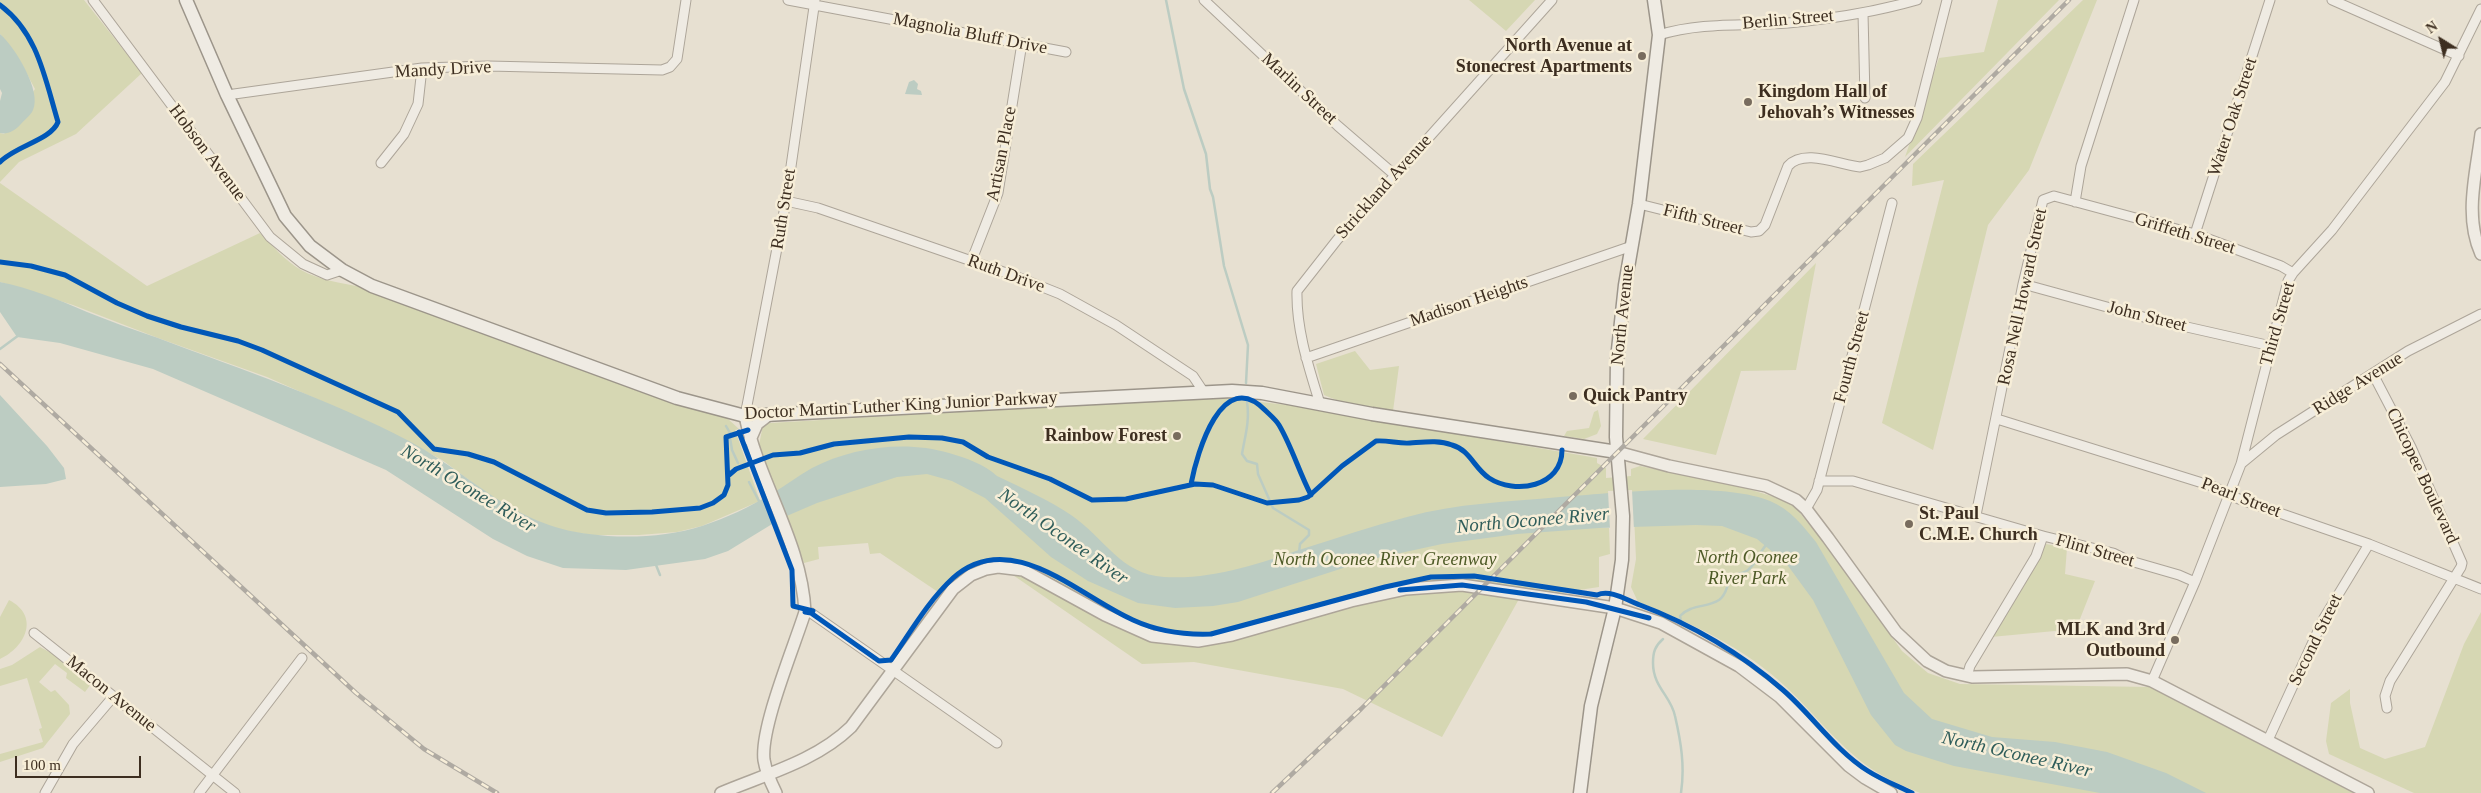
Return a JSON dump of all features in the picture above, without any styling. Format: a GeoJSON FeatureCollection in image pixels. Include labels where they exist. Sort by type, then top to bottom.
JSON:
{"type":"FeatureCollection","features":[{"type":"Feature","properties":{"kind":"main road","name":"Doctor Martin Luther King Junior Parkway"},"geometry":{"type":"LineString","coordinates":[[186,0],[227,95],[285,216],[310,246],[342,270],[372,286],[677,398],[745,416],[1203,391],[1262,393],[1617,452]]}},
{"type":"Feature","properties":{"kind":"main road","name":"North Avenue"},"geometry":{"type":"LineString","coordinates":[[1580,793],[1591,706],[1615,608],[1622,560],[1620,475],[1617,452],[1617,359],[1639,204],[1658,35],[1654,0]]}},
{"type":"Feature","properties":{"kind":"main road","name":"North Avenue"},"geometry":{"type":"LineString","coordinates":[[1585,748],[1589,793]]}},
{"type":"Feature","properties":{"kind":"street","name":"Hobson Avenue"},"geometry":{"type":"LineString","coordinates":[[93,0],[270,238],[303,264],[327,275],[342,270]]}},
{"type":"Feature","properties":{"kind":"street","name":"Mandy Drive"},"geometry":{"type":"LineString","coordinates":[[227,95],[422,68],[488,66],[662,70],[670,67],[678,59],[686,0]]}},
{"type":"Feature","properties":{"kind":"street","name":"Magnolia Bluff Drive"},"geometry":{"type":"LineString","coordinates":[[788,0],[815,2],[1066,52]]}},
{"type":"Feature","properties":{"kind":"street","name":"Marlin Street"},"geometry":{"type":"LineString","coordinates":[[1204,0],[1338,126],[1396,176]]}},
{"type":"Feature","properties":{"kind":"street","name":"Strickland Avenue"},"geometry":{"type":"LineString","coordinates":[[1320,404],[1306,358],[1298,314],[1297,291],[1337,240],[1552,0]]}},
{"type":"Feature","properties":{"kind":"street","name":"Berlin Street"},"geometry":{"type":"LineString","coordinates":[[1658,35],[1675,30],[1701,27],[1789,22],[1863,13],[1917,0]]}},
{"type":"Feature","properties":{"kind":"street","name":"Fifth Street"},"geometry":{"type":"LineString","coordinates":[[1639,204],[1750,232],[1759,231],[1765,226],[1788,166],[1793,161],[1808,157],[1847,166],[1868,166],[1894,151],[1908,138],[1914,126],[1948,0]]}},
{"type":"Feature","properties":{"kind":"street","name":"Rosa Nell Howard Street"},"geometry":{"type":"LineString","coordinates":[[1976,515],[2023,284],[2043,200],[2054,196],[2076,202],[2081,166],[2134,0]]}},
{"type":"Feature","properties":{"kind":"street","name":"Water Oak Street"},"geometry":{"type":"LineString","coordinates":[[2196,234],[2270,0]]}},
{"type":"Feature","properties":{"kind":"street"},"geometry":{"type":"LineString","coordinates":[[2332,0],[2459,56]]}},
{"type":"Feature","properties":{"kind":"street","name":"Ruth Street"},"geometry":{"type":"LineString","coordinates":[[745,416],[786,201],[815,2]]}},
{"type":"Feature","properties":{"kind":"street","name":"Third Street"},"geometry":{"type":"LineString","coordinates":[[2152,681],[2195,582],[2228,493],[2241,464],[2285,288],[2293,272],[2332,230],[2445,82],[2481,9]]}},
{"type":"Feature","properties":{"kind":"street"},"geometry":{"type":"LineString","coordinates":[[1863,13],[1865,98]]}},
{"type":"Feature","properties":{"kind":"street","name":"Artisan Place"},"geometry":{"type":"LineString","coordinates":[[972,262],[998,193],[1022,43]]}},
{"type":"Feature","properties":{"kind":"street"},"geometry":{"type":"LineString","coordinates":[[381,163],[404,134],[418,104],[422,68]]}},
{"type":"Feature","properties":{"kind":"street"},"geometry":{"type":"LineString","coordinates":[[2481,137],[2472,207],[2475,237],[2481,254]]}},
{"type":"Feature","properties":{"kind":"street","name":"Ruth Drive"},"geometry":{"type":"LineString","coordinates":[[786,201],[818,208],[1060,294],[1116,325],[1193,376],[1203,391]]}},
{"type":"Feature","properties":{"kind":"street","name":"Griffeth Street"},"geometry":{"type":"LineString","coordinates":[[2076,202],[2196,234],[2282,266],[2293,272]]}},
{"type":"Feature","properties":{"kind":"street","name":"Fourth Street"},"geometry":{"type":"LineString","coordinates":[[1806,509],[1819,481],[1892,203]]}},
{"type":"Feature","properties":{"kind":"street","name":"Madison Heights"},"geometry":{"type":"LineString","coordinates":[[1306,358],[1632,246]]}},
{"type":"Feature","properties":{"kind":"street","name":"John Street"},"geometry":{"type":"LineString","coordinates":[[2023,284],[2147,318],[2271,346]]}},
{"type":"Feature","properties":{"kind":"street","name":"Ridge Avenue"},"geometry":{"type":"LineString","coordinates":[[2241,464],[2276,435],[2408,351],[2481,314]]}},
{"type":"Feature","properties":{"kind":"street","name":"Chicopee Boulevard"},"geometry":{"type":"LineString","coordinates":[[2372,374],[2411,447],[2460,558],[2462,567],[2455,578]]}},
{"type":"Feature","properties":{"kind":"street"},"geometry":{"type":"LineString","coordinates":[[750,440],[757,424],[770,414]]}},
{"type":"Feature","properties":{"kind":"street"},"geometry":{"type":"LineString","coordinates":[[745,416],[754,453],[802,580],[805,612],[769,723],[764,747],[764,760],[776,793]]}},
{"type":"Feature","properties":{"kind":"street","name":"Pearl Street"},"geometry":{"type":"LineString","coordinates":[[1997,419],[2212,486],[2239,499],[2369,544],[2481,588]]}},
{"type":"Feature","properties":{"kind":"street"},"geometry":{"type":"LineString","coordinates":[[1617,452],[1669,466],[1766,486],[1796,500],[1806,509],[1896,632],[1927,661],[1946,671],[1966,676],[2127,674],[2152,681],[2368,793]]}},
{"type":"Feature","properties":{"kind":"street","name":"Flint Street"},"geometry":{"type":"LineString","coordinates":[[1819,481],[1853,481],[1976,515],[2043,536],[2113,553],[2195,582]]}},
{"type":"Feature","properties":{"kind":"street"},"geometry":{"type":"LineString","coordinates":[[1966,676],[1970,666],[2036,556],[2043,536]]}},
{"type":"Feature","properties":{"kind":"street","name":"Second Street"},"geometry":{"type":"LineString","coordinates":[[2268,740],[2324,618],[2369,544]]}},
{"type":"Feature","properties":{"kind":"street"},"geometry":{"type":"LineString","coordinates":[[721,793],[823,750],[840,738],[851,727],[953,589],[971,575],[998,568],[1023,570],[1105,615],[1152,636],[1198,640],[1232,635],[1351,601],[1406,589],[1462,585],[1615,608],[1661,623],[1739,666],[1780,697],[1849,766],[1891,793]]}},
{"type":"Feature","properties":{"kind":"street"},"geometry":{"type":"LineString","coordinates":[[2387,708],[2386,696],[2390,680],[2455,578]]}},
{"type":"Feature","properties":{"kind":"street"},"geometry":{"type":"LineString","coordinates":[[805,612],[812,613],[997,743]]}},
{"type":"Feature","properties":{"kind":"street","name":"Macon Avenue"},"geometry":{"type":"LineString","coordinates":[[34,633],[235,793]]}},
{"type":"Feature","properties":{"kind":"street"},"geometry":{"type":"LineString","coordinates":[[199,793],[302,658]]}},
{"type":"Feature","properties":{"kind":"street"},"geometry":{"type":"LineString","coordinates":[[45,793],[73,744],[113,697]]}},
{"type":"Feature","properties":{"kind":"green space"},"geometry":{"type":"Polygon","coordinates":[[[0,0],[84,0],[142,73],[76,134],[19,162],[0,182],[0,133],[4,134],[35,89],[20,61],[0,34],[0,0]]]}},
{"type":"Feature","properties":{"kind":"green space"},"geometry":{"type":"Polygon","coordinates":[[[1469,0],[1535,0],[1506,31],[1469,0]]]}},
{"type":"Feature","properties":{"kind":"green space"},"geometry":{"type":"Polygon","coordinates":[[[1998,0],[2059,0],[1905,157],[1939,58],[1984,52],[1998,0]]]}},
{"type":"Feature","properties":{"kind":"green space"},"geometry":{"type":"Polygon","coordinates":[[[2083,0],[2097,0],[2029,170],[1988,225],[1933,450],[1882,423],[1944,180],[1912,186],[1913,164],[2083,0]]]}},
{"type":"Feature","properties":{"kind":"green space"},"geometry":{"type":"Polygon","coordinates":[[[0,183],[147,286],[260,233],[290,262],[301,270],[315,276],[361,287],[687,407],[727,418],[739,429],[735,430],[760,501],[702,526],[677,532],[639,535],[592,535],[559,530],[542,524],[503,505],[442,460],[380,427],[267,377],[73,305],[0,282],[0,183]]]}},
{"type":"Feature","properties":{"kind":"green space"},"geometry":{"type":"Polygon","coordinates":[[[1816,263],[1796,370],[1741,371],[1716,455],[1643,439],[1816,263]]]}},
{"type":"Feature","properties":{"kind":"green space"},"geometry":{"type":"Polygon","coordinates":[[[1355,351],[1370,370],[1399,366],[1393,411],[1351,406],[1324,395],[1316,364],[1355,351]]]}},
{"type":"Feature","properties":{"kind":"green space","name":"North Oconee River Greenway"},"geometry":{"type":"Polygon","coordinates":[[[1214,397],[1288,405],[1597,458],[1597,463],[1606,468],[1606,478],[1631,476],[1631,469],[1640,466],[1745,488],[1791,502],[1821,539],[1902,651],[1928,673],[1960,684],[2150,687],[2353,793],[1920,793],[1888,779],[1865,764],[1841,744],[1786,687],[1753,660],[1697,627],[1638,602],[1631,587],[1636,559],[1633,493],[1599,528],[1609,528],[1610,554],[1599,557],[1599,587],[1519,599],[1442,737],[1343,689],[1194,662],[1142,664],[994,562],[978,562],[970,565],[949,579],[938,592],[880,553],[870,554],[868,543],[818,547],[819,559],[804,563],[758,450],[763,425],[770,423],[1214,397]]]}},
{"type":"Feature","properties":{"kind":"green space"},"geometry":{"type":"Polygon","coordinates":[[[1598,410],[1601,426],[1597,434],[1584,439],[1564,436],[1567,431],[1589,428],[1594,412],[1598,410]]]}},
{"type":"Feature","properties":{"kind":"green space"},"geometry":{"type":"Polygon","coordinates":[[[2046,544],[2067,548],[2065,574],[2095,581],[2076,629],[1991,637],[2046,544]]]}},
{"type":"Feature","properties":{"kind":"green space"},"geometry":{"type":"Polygon","coordinates":[[[9,600],[19,607],[24,614],[27,623],[26,631],[17,647],[0,659],[0,617],[9,600]]]}},
{"type":"Feature","properties":{"kind":"green space"},"geometry":{"type":"Polygon","coordinates":[[[2481,612],[2481,793],[2414,793],[2329,754],[2326,741],[2331,703],[2350,689],[2350,703],[2360,748],[2385,759],[2425,747],[2464,644],[2481,612]]]}},
{"type":"Feature","properties":{"kind":"green space"},"geometry":{"type":"Polygon","coordinates":[[[40,647],[53,654],[91,684],[85,692],[66,678],[67,673],[55,664],[39,682],[51,692],[55,690],[69,705],[70,714],[43,748],[0,762],[0,754],[43,742],[39,729],[42,728],[27,678],[0,686],[0,669],[12,665],[40,647]]]}},
{"type":"Feature","properties":{"kind":"water"},"geometry":{"type":"Polygon","coordinates":[[[0,34],[13,49],[26,70],[34,92],[35,102],[32,112],[18,127],[6,133],[0,133],[0,101],[2,93],[0,89],[0,34]]]}},
{"type":"Feature","properties":{"kind":"water"},"geometry":{"type":"Polygon","coordinates":[[[914,80],[918,84],[917,89],[921,91],[922,95],[905,94],[909,82],[914,80]]]}},
{"type":"Feature","properties":{"kind":"water","name":"North Oconee River"},"geometry":{"type":"Polygon","coordinates":[[[0,282],[44,295],[285,386],[348,412],[432,454],[515,510],[562,529],[589,534],[646,536],[689,530],[729,516],[776,491],[812,468],[828,461],[862,451],[897,446],[932,449],[962,457],[981,465],[997,476],[1045,499],[1071,515],[1124,562],[1149,574],[1164,577],[1200,576],[1234,570],[1354,532],[1426,512],[1464,506],[1609,493],[1667,490],[1724,491],[1749,495],[1777,504],[1796,518],[1816,542],[1904,693],[1932,719],[1992,737],[2055,742],[2107,752],[2166,773],[2206,793],[2100,793],[1954,766],[1906,751],[1895,745],[1871,715],[1813,600],[1786,563],[1757,539],[1722,526],[1599,528],[1517,534],[1442,544],[1368,560],[1238,602],[1213,606],[1175,608],[1138,603],[1088,581],[1051,557],[985,498],[952,481],[927,474],[897,477],[817,503],[782,518],[728,551],[705,559],[626,570],[563,568],[527,556],[493,539],[386,470],[153,369],[60,343],[17,337],[0,312],[0,282]]]}},
{"type":"Feature","properties":{"kind":"water"},"geometry":{"type":"Polygon","coordinates":[[[0,395],[47,446],[64,468],[66,479],[46,484],[0,487],[0,395]]]}},
{"type":"Feature","properties":{"kind":"pier"},"geometry":{"type":"Polygon","coordinates":[[[1632,490],[1634,530],[1610,530],[1608,491],[1632,490]]]}},
{"type":"Feature","properties":{"kind":"waterway"},"geometry":{"type":"LineString","coordinates":[[1166,0],[1184,89],[1206,154],[1210,189],[1213,197],[1224,266],[1248,345],[1246,383]]}},
{"type":"Feature","properties":{"kind":"waterway"},"geometry":{"type":"LineString","coordinates":[[0,349],[19,335]]}},
{"type":"Feature","properties":{"kind":"waterway"},"geometry":{"type":"LineString","coordinates":[[1247,402],[1248,422],[1242,454],[1247,461],[1257,464],[1258,474],[1273,508],[1309,530],[1309,535],[1300,544],[1299,553]]}},
{"type":"Feature","properties":{"kind":"waterway"},"geometry":{"type":"LineString","coordinates":[[726,426],[730,433]]}},
{"type":"Feature","properties":{"kind":"waterway"},"geometry":{"type":"LineString","coordinates":[[730,438],[732,450],[738,463]]}},
{"type":"Feature","properties":{"kind":"waterway"},"geometry":{"type":"LineString","coordinates":[[749,482],[760,503]]}},
{"type":"Feature","properties":{"kind":"waterway"},"geometry":{"type":"LineString","coordinates":[[1681,621],[1680,616],[1684,612],[1722,598],[1731,577],[1749,569],[1767,544]]}},
{"type":"Feature","properties":{"kind":"waterway"},"geometry":{"type":"LineString","coordinates":[[656,565],[660,575]]}},
{"type":"Feature","properties":{"kind":"waterway"},"geometry":{"type":"LineString","coordinates":[[1663,639],[1656,647],[1653,663],[1656,679],[1675,716],[1682,754],[1681,793]]}},
{"type":"Feature","properties":{"kind":"railway"},"geometry":{"type":"LineString","coordinates":[[1272,793],[1361,709],[2069,0]]}},
{"type":"Feature","properties":{"kind":"railway"},"geometry":{"type":"LineString","coordinates":[[0,364],[356,693],[424,749],[497,793]]}},
{"type":"Feature","properties":{"kind":"cycle path"},"geometry":{"type":"LineString","coordinates":[[0,5],[13,16],[32,43],[44,73],[58,122],[48,134],[7,156],[0,162]]}},
{"type":"Feature","properties":{"kind":"cycle path"},"geometry":{"type":"LineString","coordinates":[[0,262],[31,266],[65,275],[117,303],[147,316],[181,327],[238,341],[262,350],[398,412],[434,449],[468,454],[494,462],[587,510],[606,513],[652,512],[700,508],[713,503],[724,495],[728,485],[726,437],[748,430]]}},
{"type":"Feature","properties":{"kind":"cycle path"},"geometry":{"type":"LineString","coordinates":[[1191,484],[1199,453],[1214,419],[1225,406],[1237,399],[1250,400],[1266,411],[1279,425],[1311,495]]}},
{"type":"Feature","properties":{"kind":"cycle path"},"geometry":{"type":"LineString","coordinates":[[739,432],[792,570],[793,606],[813,611]]}},
{"type":"Feature","properties":{"kind":"cycle path"},"geometry":{"type":"LineString","coordinates":[[729,475],[736,469],[773,455],[800,453],[834,444],[909,437],[942,438],[963,442],[988,457],[1050,479],[1092,500],[1126,499],[1195,484],[1213,485],[1267,503],[1299,500],[1308,497],[1342,466],[1376,441],[1447,443],[1458,447],[1468,455],[1489,478],[1511,486],[1524,486],[1546,480],[1560,463],[1562,450]]}},
{"type":"Feature","properties":{"kind":"cycle path"},"geometry":{"type":"LineString","coordinates":[[805,612],[811,613],[879,661],[891,660],[927,607],[953,578],[975,564],[998,559],[1021,562],[1045,571],[1142,624],[1161,630],[1191,634],[1211,634],[1385,587],[1431,577],[1474,576],[1597,595],[1608,593],[1678,621],[1733,652],[1783,690],[1856,763],[1912,793]]}},
{"type":"Feature","properties":{"kind":"cycle path"},"geometry":{"type":"LineString","coordinates":[[1400,590],[1462,585],[1586,602],[1649,618]]}},
{"type":"Feature","properties":{"kind":"place","name":"North Avenue at Stonecrest Apartments"},"geometry":{"type":"Point","coordinates":[1642,56]}},
{"type":"Feature","properties":{"kind":"place","name":"Kingdom Hall of Jehovah’s Witnesses"},"geometry":{"type":"Point","coordinates":[1748,102]}},
{"type":"Feature","properties":{"kind":"place","name":"Quick Pantry"},"geometry":{"type":"Point","coordinates":[1573,396]}},
{"type":"Feature","properties":{"kind":"place","name":"Rainbow Forest"},"geometry":{"type":"Point","coordinates":[1177,436]}},
{"type":"Feature","properties":{"kind":"place","name":"St. Paul C.M.E. Church"},"geometry":{"type":"Point","coordinates":[1909,524]}},
{"type":"Feature","properties":{"kind":"place","name":"MLK and 3rd Outbound"},"geometry":{"type":"Point","coordinates":[2175,640]}},
{"type":"Feature","properties":{"kind":"park label","name":"North Oconee River Park"},"geometry":{"type":"Point","coordinates":[1747,568]}}]}
